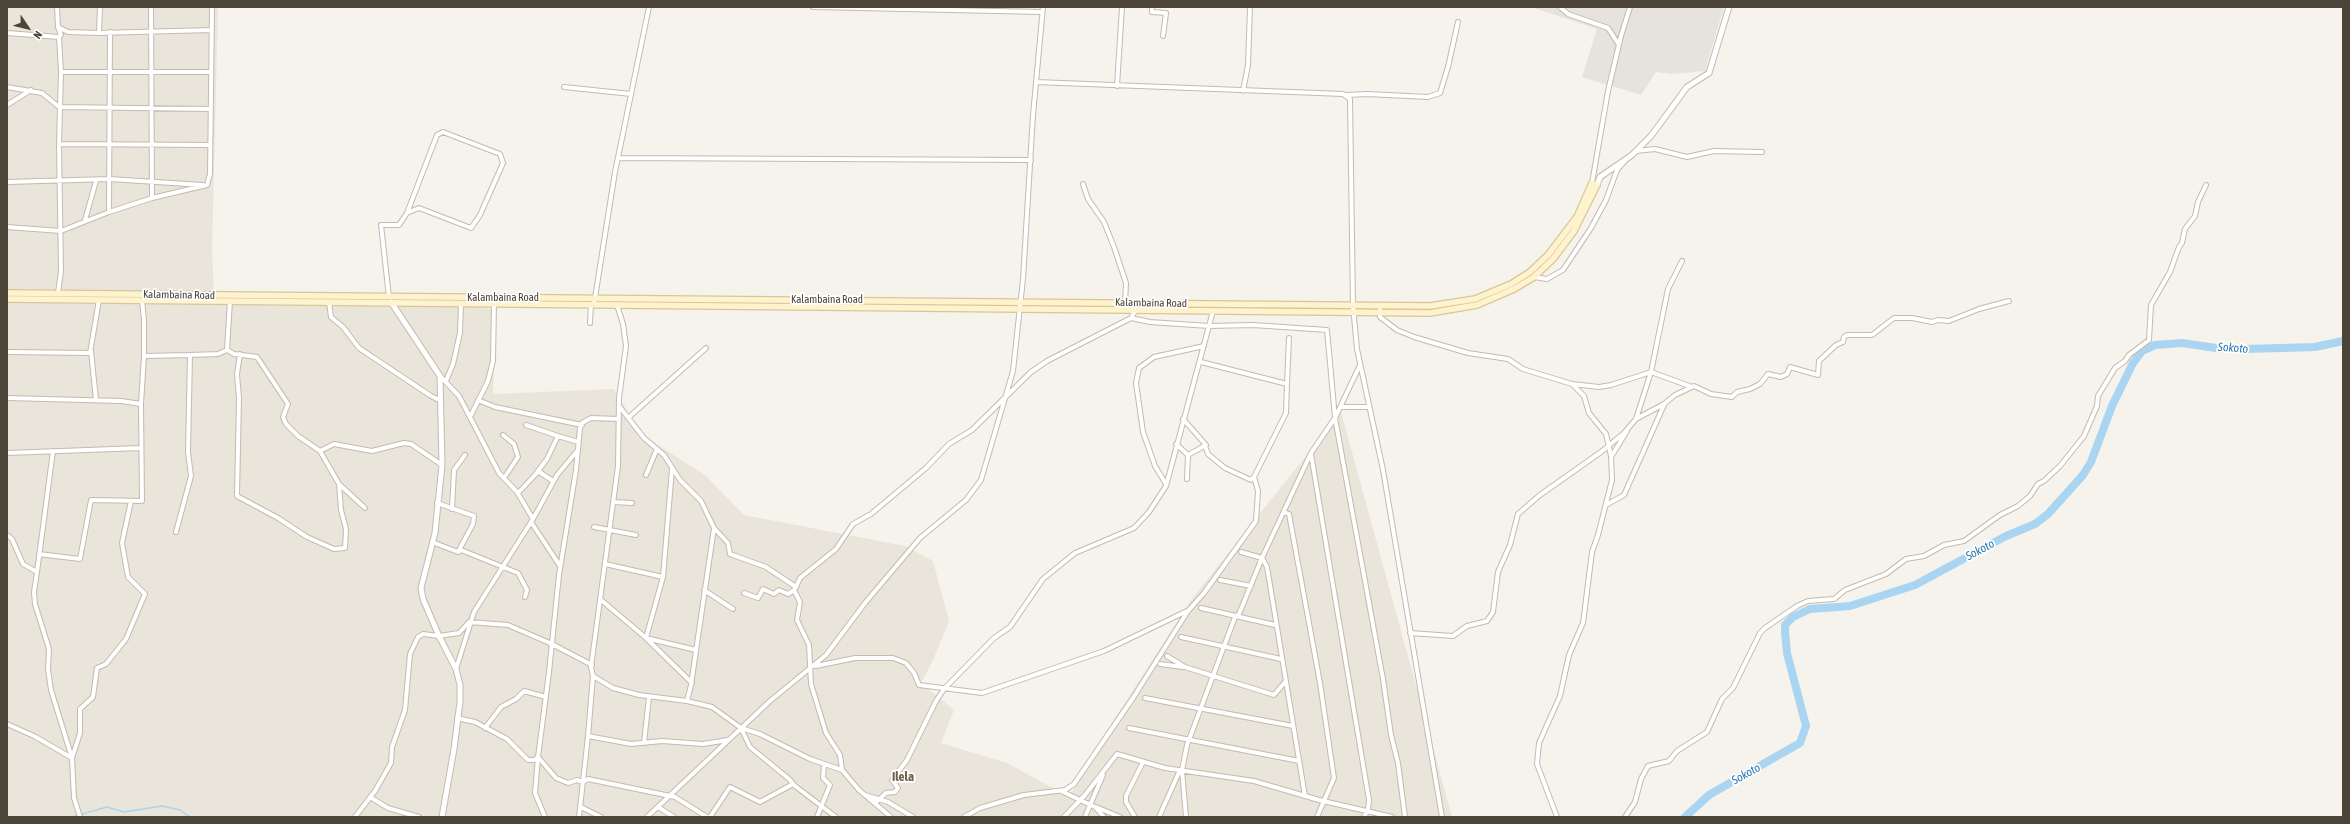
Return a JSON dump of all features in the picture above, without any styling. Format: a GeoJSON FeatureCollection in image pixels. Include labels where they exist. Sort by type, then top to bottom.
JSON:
{"type":"FeatureCollection","features":[{"type":"Feature","properties":{"kind":"main road"},"geometry":{"type":"LineString","coordinates":[[7,299],[329,302],[390,300],[461,304],[593,302],[617,305],[1430,313],[1477,305],[1514,289],[1534,277],[1553,259],[1574,231],[1594,184]]}},
{"type":"Feature","properties":{"kind":"main road","name":"Kalambaina Road"},"geometry":{"type":"LineString","coordinates":[[7,293],[593,302],[1020,302],[1430,306],[1475,299],[1511,284],[1530,272],[1548,255],[1577,217],[1594,184]]}},
{"type":"Feature","properties":{"kind":"street"},"geometry":{"type":"LineString","coordinates":[[57,7],[60,36],[61,72],[58,181],[61,231],[58,293]]}},
{"type":"Feature","properties":{"kind":"street"},"geometry":{"type":"LineString","coordinates":[[99,32],[100,7]]}},
{"type":"Feature","properties":{"kind":"street"},"geometry":{"type":"LineString","coordinates":[[151,7],[153,145],[152,198]]}},
{"type":"Feature","properties":{"kind":"street"},"geometry":{"type":"LineString","coordinates":[[207,185],[210,146],[212,7]]}},
{"type":"Feature","properties":{"kind":"street"},"geometry":{"type":"LineString","coordinates":[[590,323],[618,158],[649,7]]}},
{"type":"Feature","properties":{"kind":"street"},"geometry":{"type":"LineString","coordinates":[[647,817],[770,701],[816,666],[920,538],[966,500],[975,489],[985,470],[1013,371],[1020,310],[1036,82],[1043,9],[886,10],[813,7]]}},
{"type":"Feature","properties":{"kind":"street"},"geometry":{"type":"LineString","coordinates":[[882,7],[886,10]]}},
{"type":"Feature","properties":{"kind":"street"},"geometry":{"type":"LineString","coordinates":[[1117,86],[1122,7]]}},
{"type":"Feature","properties":{"kind":"street"},"geometry":{"type":"LineString","coordinates":[[1152,7],[1152,12],[1166,13],[1163,36]]}},
{"type":"Feature","properties":{"kind":"street"},"geometry":{"type":"LineString","coordinates":[[1243,91],[1248,65],[1250,7]]}},
{"type":"Feature","properties":{"kind":"street"},"geometry":{"type":"LineString","coordinates":[[1560,7],[1568,14],[1608,28],[1619,45]]}},
{"type":"Feature","properties":{"kind":"street"},"geometry":{"type":"LineString","coordinates":[[1594,184],[1619,45],[1630,7]]}},
{"type":"Feature","properties":{"kind":"street"},"geometry":{"type":"LineString","coordinates":[[1534,277],[1547,278],[1563,270],[1591,228],[1606,200],[1617,170],[1651,136],[1687,87],[1709,73],[1729,7]]}},
{"type":"Feature","properties":{"kind":"street"},"geometry":{"type":"LineString","coordinates":[[1036,82],[1428,97],[1440,93],[1448,67],[1458,22]]}},
{"type":"Feature","properties":{"kind":"street"},"geometry":{"type":"LineString","coordinates":[[58,27],[68,32],[212,30]]}},
{"type":"Feature","properties":{"kind":"street"},"geometry":{"type":"LineString","coordinates":[[7,33],[60,36],[68,32]]}},
{"type":"Feature","properties":{"kind":"street"},"geometry":{"type":"LineString","coordinates":[[108,212],[110,32]]}},
{"type":"Feature","properties":{"kind":"street"},"geometry":{"type":"LineString","coordinates":[[61,72],[210,72]]}},
{"type":"Feature","properties":{"kind":"street"},"geometry":{"type":"LineString","coordinates":[[7,87],[32,90],[42,93],[59,107],[210,109]]}},
{"type":"Feature","properties":{"kind":"street"},"geometry":{"type":"LineString","coordinates":[[564,87],[631,94]]}},
{"type":"Feature","properties":{"kind":"street"},"geometry":{"type":"LineString","coordinates":[[7,105],[32,90]]}},
{"type":"Feature","properties":{"kind":"street"},"geometry":{"type":"LineString","coordinates":[[1347,95],[1350,99],[1353,306],[1355,312],[1360,364],[1383,470],[1442,817]]}},
{"type":"Feature","properties":{"kind":"street"},"geometry":{"type":"LineString","coordinates":[[407,213],[419,208],[471,228],[480,215],[503,163],[500,154],[443,132],[437,135],[407,213],[399,225],[381,226],[390,300],[440,376],[459,396],[504,478],[518,493],[532,521],[560,567]]}},
{"type":"Feature","properties":{"kind":"street"},"geometry":{"type":"LineString","coordinates":[[59,144],[210,146]]}},
{"type":"Feature","properties":{"kind":"street"},"geometry":{"type":"LineString","coordinates":[[1636,151],[1655,149],[1687,157],[1714,151],[1762,152]]}},
{"type":"Feature","properties":{"kind":"street"},"geometry":{"type":"LineString","coordinates":[[618,158],[1031,160]]}},
{"type":"Feature","properties":{"kind":"street"},"geometry":{"type":"LineString","coordinates":[[1594,184],[1600,177],[1627,159]]}},
{"type":"Feature","properties":{"kind":"street"},"geometry":{"type":"LineString","coordinates":[[7,182],[96,181],[109,179],[207,185]]}},
{"type":"Feature","properties":{"kind":"street"},"geometry":{"type":"LineString","coordinates":[[85,220],[96,181]]}},
{"type":"Feature","properties":{"kind":"street"},"geometry":{"type":"LineString","coordinates":[[1082,184],[1088,199],[1104,222],[1114,247],[1126,283],[1125,303]]}},
{"type":"Feature","properties":{"kind":"street"},"geometry":{"type":"LineString","coordinates":[[7,227],[61,231],[85,220],[152,198],[207,185]]}},
{"type":"Feature","properties":{"kind":"street"},"geometry":{"type":"LineString","coordinates":[[1625,817],[1635,802],[1640,779],[1648,766],[1669,761],[1676,751],[1707,732],[1722,700],[1733,688],[1760,633],[1765,628],[1797,606],[1808,602],[1834,599],[1845,590],[1886,574],[1906,559],[1924,556],[1944,545],[1964,541],[2000,515],[2018,506],[2030,496],[2038,484],[2044,481],[2060,466],[2084,436],[2097,406],[2098,396],[2115,368],[2149,340],[2152,305],[2170,272],[2179,247],[2182,244],[2185,229],[2195,216],[2198,202],[2206,185]]}},
{"type":"Feature","properties":{"kind":"street"},"geometry":{"type":"LineString","coordinates":[[1636,419],[1651,372],[1668,289],[1682,261]]}},
{"type":"Feature","properties":{"kind":"street"},"geometry":{"type":"LineString","coordinates":[[96,400],[91,351],[99,300]]}},
{"type":"Feature","properties":{"kind":"street"},"geometry":{"type":"LineString","coordinates":[[40,554],[80,559],[92,500],[142,501],[141,404],[144,356],[144,320],[142,300]]}},
{"type":"Feature","properties":{"kind":"street"},"geometry":{"type":"LineString","coordinates":[[227,350],[230,301]]}},
{"type":"Feature","properties":{"kind":"street"},"geometry":{"type":"LineString","coordinates":[[1380,306],[1380,317],[1397,330],[1414,337],[1468,353],[1508,358],[1523,369],[1572,384],[1599,387],[1611,385],[1651,372],[1711,394],[1732,397],[1738,392],[1750,389],[1760,384],[1768,374],[1781,378],[1787,374],[1790,367],[1818,375],[1820,361],[1836,345],[1843,342],[1844,337],[1847,335],[1872,335],[1894,318],[1912,318],[1932,322],[1938,320],[1949,322],[1979,309],[2009,301]]}},
{"type":"Feature","properties":{"kind":"street"},"geometry":{"type":"LineString","coordinates":[[329,302],[331,317],[343,327],[359,348],[432,396],[437,399],[441,398]]}},
{"type":"Feature","properties":{"kind":"street"},"geometry":{"type":"LineString","coordinates":[[470,417],[488,382],[493,361],[494,303]]}},
{"type":"Feature","properties":{"kind":"street"},"geometry":{"type":"LineString","coordinates":[[446,381],[453,364],[460,333],[461,304]]}},
{"type":"Feature","properties":{"kind":"street"},"geometry":{"type":"LineString","coordinates":[[579,817],[588,736],[593,676],[592,665],[618,466],[619,406],[626,346],[623,324],[617,305]]}},
{"type":"Feature","properties":{"kind":"street"},"geometry":{"type":"LineString","coordinates":[[744,593],[758,598],[763,589],[774,594],[779,590],[788,594],[795,588],[800,578],[836,549],[853,524],[871,514],[921,472],[949,444],[972,430],[1040,366],[1131,318],[1135,311]]}},
{"type":"Feature","properties":{"kind":"street"},"geometry":{"type":"LineString","coordinates":[[875,802],[886,793],[895,792],[898,788],[892,780],[907,760],[936,701],[944,689],[994,638],[1010,627],[1043,579],[1075,553],[1134,528],[1149,512],[1166,484],[1183,419],[1201,362],[1213,311]]}},
{"type":"Feature","properties":{"kind":"street"},"geometry":{"type":"LineString","coordinates":[[1131,318],[1150,322],[1209,326],[1253,325],[1327,330],[1335,418],[1383,679],[1391,735],[1398,763],[1405,817]]}},
{"type":"Feature","properties":{"kind":"street"},"geometry":{"type":"LineString","coordinates":[[1183,419],[1200,436],[1206,445],[1208,454],[1225,468],[1251,480],[1254,477],[1286,413],[1289,338]]}},
{"type":"Feature","properties":{"kind":"street"},"geometry":{"type":"LineString","coordinates":[[1166,484],[1155,466],[1143,432],[1136,383],[1139,368],[1154,357],[1204,346]]}},
{"type":"Feature","properties":{"kind":"street"},"geometry":{"type":"LineString","coordinates":[[628,418],[706,348]]}},
{"type":"Feature","properties":{"kind":"street"},"geometry":{"type":"LineString","coordinates":[[144,356],[218,354],[227,350],[257,357],[288,404],[283,418],[286,424],[298,436],[320,451],[339,484],[365,508]]}},
{"type":"Feature","properties":{"kind":"street"},"geometry":{"type":"LineString","coordinates":[[7,352],[90,353],[91,351]]}},
{"type":"Feature","properties":{"kind":"street"},"geometry":{"type":"LineString","coordinates":[[240,354],[236,374],[239,398],[237,496],[278,518],[307,537],[334,549],[345,548],[346,529],[341,510],[339,484]]}},
{"type":"Feature","properties":{"kind":"street"},"geometry":{"type":"LineString","coordinates":[[176,532],[191,476],[188,452],[190,355]]}},
{"type":"Feature","properties":{"kind":"street"},"geometry":{"type":"LineString","coordinates":[[1201,362],[1287,384]]}},
{"type":"Feature","properties":{"kind":"street"},"geometry":{"type":"LineString","coordinates":[[1159,817],[1181,770],[1189,740],[1235,617],[1239,614],[1262,558],[1311,453],[1335,418],[1360,364]]}},
{"type":"Feature","properties":{"kind":"street"},"geometry":{"type":"LineString","coordinates":[[440,376],[442,465],[432,542],[421,588],[423,599],[438,636],[456,669],[461,693],[442,817]]}},
{"type":"Feature","properties":{"kind":"street"},"geometry":{"type":"LineString","coordinates":[[1557,817],[1537,764],[1539,743],[1560,696],[1569,655],[1583,623],[1592,552],[1612,480],[1611,457],[1606,434],[1589,413],[1584,396],[1572,384]]}},
{"type":"Feature","properties":{"kind":"street"},"geometry":{"type":"LineString","coordinates":[[1410,632],[1452,636],[1467,626],[1487,621],[1493,612],[1498,572],[1510,545],[1518,514],[1540,495],[1609,445],[1636,419],[1664,404],[1675,395],[1692,387]]}},
{"type":"Feature","properties":{"kind":"street"},"geometry":{"type":"LineString","coordinates":[[7,398],[96,400],[141,404]]}},
{"type":"Feature","properties":{"kind":"street"},"geometry":{"type":"LineString","coordinates":[[478,400],[495,407],[582,425]]}},
{"type":"Feature","properties":{"kind":"street"},"geometry":{"type":"LineString","coordinates":[[1606,505],[1624,495],[1664,404]]}},
{"type":"Feature","properties":{"kind":"street"},"geometry":{"type":"LineString","coordinates":[[619,406],[644,438],[664,455],[680,480],[701,501],[714,528],[728,543],[730,554],[766,567],[795,588],[800,602],[797,620],[809,645],[811,684],[826,733],[840,755],[842,770]]}},
{"type":"Feature","properties":{"kind":"street"},"geometry":{"type":"LineString","coordinates":[[1341,407],[1369,408]]}},
{"type":"Feature","properties":{"kind":"street"},"geometry":{"type":"LineString","coordinates":[[545,817],[535,793],[538,757],[560,567],[578,442],[582,425],[591,418],[619,419]]}},
{"type":"Feature","properties":{"kind":"street"},"geometry":{"type":"LineString","coordinates":[[526,425],[578,442]]}},
{"type":"Feature","properties":{"kind":"street"},"geometry":{"type":"LineString","coordinates":[[1611,457],[1629,427]]}},
{"type":"Feature","properties":{"kind":"street"},"geometry":{"type":"LineString","coordinates":[[503,435],[514,444],[518,457],[504,478]]}},
{"type":"Feature","properties":{"kind":"street"},"geometry":{"type":"LineString","coordinates":[[518,493],[538,471],[558,436]]}},
{"type":"Feature","properties":{"kind":"street"},"geometry":{"type":"LineString","coordinates":[[320,451],[334,444],[372,451],[404,443],[412,444],[442,465]]}},
{"type":"Feature","properties":{"kind":"street"},"geometry":{"type":"LineString","coordinates":[[1176,444],[1188,455],[1187,479]]}},
{"type":"Feature","properties":{"kind":"street"},"geometry":{"type":"LineString","coordinates":[[1188,455],[1205,446]]}},
{"type":"Feature","properties":{"kind":"street"},"geometry":{"type":"LineString","coordinates":[[7,452],[141,448]]}},
{"type":"Feature","properties":{"kind":"street"},"geometry":{"type":"LineString","coordinates":[[646,476],[657,449]]}},
{"type":"Feature","properties":{"kind":"street"},"geometry":{"type":"LineString","coordinates":[[355,817],[370,797],[391,763],[392,747],[405,710],[410,654],[418,637],[423,634],[438,636],[459,633],[469,622],[501,567],[532,521],[553,481],[578,450]]}},
{"type":"Feature","properties":{"kind":"street"},"geometry":{"type":"LineString","coordinates":[[53,451],[34,592],[34,604],[49,649],[51,690],[72,758],[74,798],[80,817]]}},
{"type":"Feature","properties":{"kind":"street"},"geometry":{"type":"LineString","coordinates":[[1311,453],[1329,570],[1360,741],[1369,800],[1368,810],[1364,817]]}},
{"type":"Feature","properties":{"kind":"street"},"geometry":{"type":"LineString","coordinates":[[452,509],[454,470],[465,455]]}},
{"type":"Feature","properties":{"kind":"street"},"geometry":{"type":"LineString","coordinates":[[646,638],[662,577],[672,468]]}},
{"type":"Feature","properties":{"kind":"street"},"geometry":{"type":"LineString","coordinates":[[538,471],[553,481]]}},
{"type":"Feature","properties":{"kind":"street"},"geometry":{"type":"LineString","coordinates":[[964,817],[980,808],[1024,795],[1061,791],[1074,784],[1133,698],[1188,611],[1204,593],[1256,521],[1258,491],[1254,477]]}},
{"type":"Feature","properties":{"kind":"street"},"geometry":{"type":"LineString","coordinates":[[72,758],[80,733],[80,709],[93,696],[97,668],[106,664],[126,639],[145,594],[128,577],[122,543],[131,501]]}},
{"type":"Feature","properties":{"kind":"street"},"geometry":{"type":"LineString","coordinates":[[613,502],[632,503]]}},
{"type":"Feature","properties":{"kind":"street"},"geometry":{"type":"LineString","coordinates":[[437,503],[474,516],[473,524],[459,550]]}},
{"type":"Feature","properties":{"kind":"street"},"geometry":{"type":"LineString","coordinates":[[1284,512],[1288,514],[1332,755],[1334,778],[1316,817]]}},
{"type":"Feature","properties":{"kind":"street"},"geometry":{"type":"LineString","coordinates":[[594,527],[636,535]]}},
{"type":"Feature","properties":{"kind":"street"},"geometry":{"type":"LineString","coordinates":[[687,701],[692,683],[714,528]]}},
{"type":"Feature","properties":{"kind":"street"},"geometry":{"type":"LineString","coordinates":[[7,535],[12,539],[23,564],[37,572]]}},
{"type":"Feature","properties":{"kind":"street"},"geometry":{"type":"LineString","coordinates":[[432,542],[458,552],[459,550],[518,574],[527,590],[525,597]]}},
{"type":"Feature","properties":{"kind":"street"},"geometry":{"type":"LineString","coordinates":[[1241,552],[1262,558],[1267,567],[1275,625],[1305,796]]}},
{"type":"Feature","properties":{"kind":"street"},"geometry":{"type":"LineString","coordinates":[[605,564],[662,577]]}},
{"type":"Feature","properties":{"kind":"street"},"geometry":{"type":"LineString","coordinates":[[1220,580],[1251,586]]}},
{"type":"Feature","properties":{"kind":"street"},"geometry":{"type":"LineString","coordinates":[[704,590],[733,609]]}},
{"type":"Feature","properties":{"kind":"street"},"geometry":{"type":"LineString","coordinates":[[600,599],[646,638],[692,683]]}},
{"type":"Feature","properties":{"kind":"street"},"geometry":{"type":"LineString","coordinates":[[1201,608],[1275,625]]}},
{"type":"Feature","properties":{"kind":"street"},"geometry":{"type":"LineString","coordinates":[[816,666],[864,657],[893,658],[906,663],[914,673],[919,685],[982,694],[1104,651],[1188,611]]}},
{"type":"Feature","properties":{"kind":"street"},"geometry":{"type":"LineString","coordinates":[[469,622],[508,625],[552,644],[592,665]]}},
{"type":"Feature","properties":{"kind":"street"},"geometry":{"type":"LineString","coordinates":[[456,669],[469,622]]}},
{"type":"Feature","properties":{"kind":"street"},"geometry":{"type":"LineString","coordinates":[[1181,637],[1281,659]]}},
{"type":"Feature","properties":{"kind":"street"},"geometry":{"type":"LineString","coordinates":[[646,638],[696,650]]}},
{"type":"Feature","properties":{"kind":"street"},"geometry":{"type":"LineString","coordinates":[[1167,656],[1185,667],[1274,695],[1285,682]]}},
{"type":"Feature","properties":{"kind":"street"},"geometry":{"type":"LineString","coordinates":[[1160,664],[1185,667]]}},
{"type":"Feature","properties":{"kind":"street"},"geometry":{"type":"LineString","coordinates":[[593,676],[613,688],[649,697],[687,701],[712,707],[741,728],[760,734],[788,750],[842,770],[865,795],[891,817],[899,809]]}},
{"type":"Feature","properties":{"kind":"street"},"geometry":{"type":"LineString","coordinates":[[485,728],[501,707],[516,699],[524,691],[546,697]]}},
{"type":"Feature","properties":{"kind":"street"},"geometry":{"type":"LineString","coordinates":[[644,743],[649,697]]}},
{"type":"Feature","properties":{"kind":"street"},"geometry":{"type":"LineString","coordinates":[[1144,698],[1201,710],[1293,726]]}},
{"type":"Feature","properties":{"kind":"street"},"geometry":{"type":"LineString","coordinates":[[457,718],[475,722],[507,739],[528,760],[534,760],[538,757]]}},
{"type":"Feature","properties":{"kind":"street"},"geometry":{"type":"LineString","coordinates":[[7,724],[34,736],[72,758]]}},
{"type":"Feature","properties":{"kind":"street"},"geometry":{"type":"LineString","coordinates":[[741,728],[750,747],[836,817]]}},
{"type":"Feature","properties":{"kind":"street"},"geometry":{"type":"LineString","coordinates":[[1129,728],[1299,761]]}},
{"type":"Feature","properties":{"kind":"street"},"geometry":{"type":"LineString","coordinates":[[588,736],[631,744],[662,741],[703,744],[728,740]]}},
{"type":"Feature","properties":{"kind":"street"},"geometry":{"type":"LineString","coordinates":[[1064,817],[1080,800],[1117,754],[1143,762],[1181,770],[1254,781],[1305,796],[1392,817]]}},
{"type":"Feature","properties":{"kind":"street"},"geometry":{"type":"LineString","coordinates":[[538,757],[556,778],[568,783],[577,780],[583,782],[588,780],[669,796],[709,817],[730,786],[760,802],[794,784]]}},
{"type":"Feature","properties":{"kind":"street"},"geometry":{"type":"LineString","coordinates":[[1135,817],[1126,802],[1126,796],[1143,762]]}},
{"type":"Feature","properties":{"kind":"street"},"geometry":{"type":"LineString","coordinates":[[817,817],[830,785],[823,778],[824,764]]}},
{"type":"Feature","properties":{"kind":"street"},"geometry":{"type":"LineString","coordinates":[[1085,817],[1092,806],[1105,769]]}},
{"type":"Feature","properties":{"kind":"street"},"geometry":{"type":"LineString","coordinates":[[1181,770],[1186,817]]}},
{"type":"Feature","properties":{"kind":"street"},"geometry":{"type":"LineString","coordinates":[[1061,791],[1092,806],[1120,817]]}},
{"type":"Feature","properties":{"kind":"street"},"geometry":{"type":"LineString","coordinates":[[865,795],[879,798],[913,817]]}},
{"type":"Feature","properties":{"kind":"street"},"geometry":{"type":"LineString","coordinates":[[370,797],[388,808],[419,817]]}},
{"type":"Feature","properties":{"kind":"street"},"geometry":{"type":"LineString","coordinates":[[1092,806],[1104,817]]}},
{"type":"Feature","properties":{"kind":"street"},"geometry":{"type":"LineString","coordinates":[[581,807],[601,817]]}},
{"type":"Feature","properties":{"kind":"street"},"geometry":{"type":"LineString","coordinates":[[658,807],[674,817]]}},
{"type":"Feature","properties":{"kind":"shaded area"},"geometry":{"type":"Polygon","coordinates":[[[7,7],[218,7],[212,249],[214,296],[7,294],[7,7]]]}},
{"type":"Feature","properties":{"kind":"shaded area"},"geometry":{"type":"Polygon","coordinates":[[[1531,7],[1724,7],[1705,71],[1672,74],[1656,72],[1641,95],[1582,77],[1597,29],[1531,7]]]}},
{"type":"Feature","properties":{"kind":"shaded area"},"geometry":{"type":"Polygon","coordinates":[[[7,300],[457,304],[496,310],[493,394],[614,389],[642,435],[705,475],[744,515],[905,546],[933,561],[949,621],[933,660],[921,683],[954,710],[941,743],[1007,763],[1069,797],[1106,732],[1191,600],[1341,412],[1452,817],[7,817],[7,300]]]}},
{"type":"Feature","properties":{"kind":"waterway","name":"Sokoto"},"geometry":{"type":"LineString","coordinates":[[1685,817],[1709,795],[1800,743],[1806,726],[1787,653],[1785,625],[1793,617],[1810,609],[1850,606],[1915,585],[2006,536],[2035,524],[2048,514],[2083,475],[2091,462],[2112,406],[2133,363],[2142,351],[2155,345],[2182,343],[2216,348],[2246,349],[2315,347],[2343,341]]}},
{"type":"Feature","properties":{"kind":"waterway"},"geometry":{"type":"LineString","coordinates":[[72,817],[107,807],[124,812],[162,806],[180,810],[190,817]]}},
{"type":"Feature","properties":{"kind":"district","name":"Ilela"},"geometry":{"type":"Point","coordinates":[903,777]}}]}
